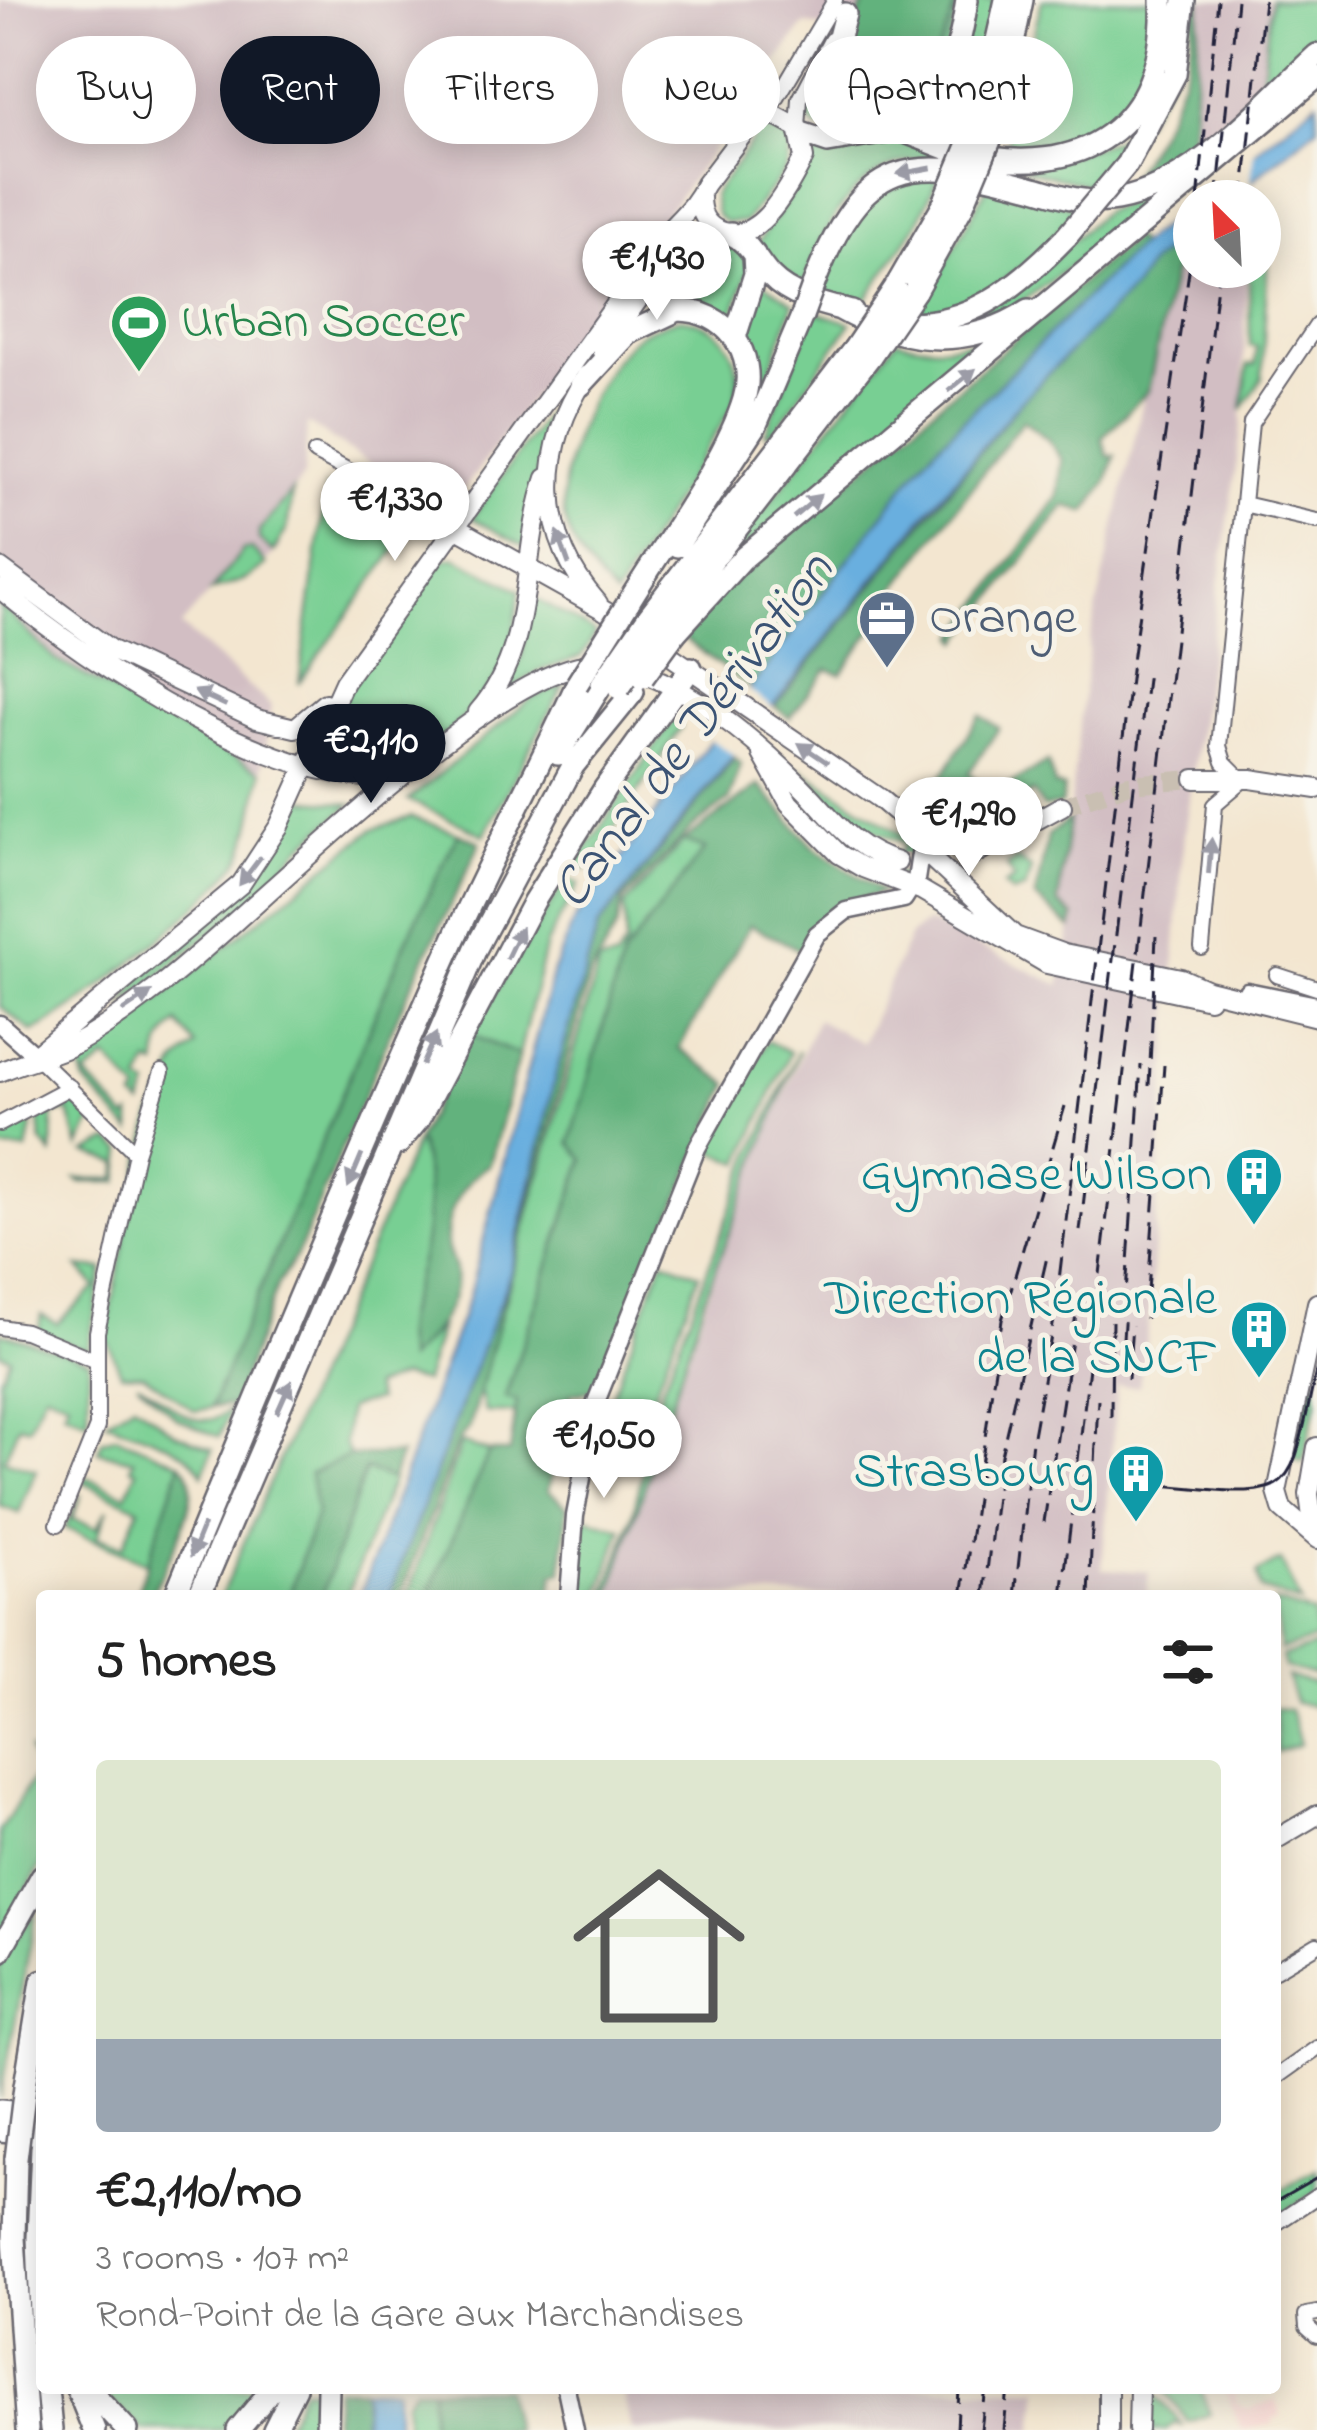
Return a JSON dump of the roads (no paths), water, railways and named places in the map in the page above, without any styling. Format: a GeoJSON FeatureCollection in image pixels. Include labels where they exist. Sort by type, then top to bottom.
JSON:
{"type":"FeatureCollection","features":[{"type":"Feature","properties":{"kind":"highway"},"geometry":{"type":"LineString","coordinates":[[957,36],[967,0]]}},
{"type":"Feature","properties":{"kind":"highway"},"geometry":{"type":"LineString","coordinates":[[1001,36],[1006,0]]}},
{"type":"Feature","properties":{"kind":"highway"},"geometry":{"type":"LineString","coordinates":[[1016,36],[1022,0]]}},
{"type":"Feature","properties":{"kind":"highway"},"geometry":{"type":"LineString","coordinates":[[1025,36],[1034,0]]}},
{"type":"Feature","properties":{"kind":"highway"},"geometry":{"type":"LineString","coordinates":[[958,151],[1049,161],[1108,138],[1133,110],[1147,82],[1160,38],[1162,0]]}},
{"type":"Feature","properties":{"kind":"highway"},"geometry":{"type":"LineString","coordinates":[[838,308],[908,323],[966,314],[1020,281],[1067,236],[1127,164],[1175,74],[1184,0]]}},
{"type":"Feature","properties":{"kind":"highway"},"geometry":{"type":"LineString","coordinates":[[838,36],[845,5]]}},
{"type":"Feature","properties":{"kind":"highway"},"geometry":{"type":"LineString","coordinates":[[177,1590],[272,1354],[317,1262],[456,936],[556,730],[604,686],[650,617],[754,427],[835,228],[856,200],[897,173],[940,168],[1097,202],[1147,191],[1196,161],[1317,55]]}},
{"type":"Feature","properties":{"kind":"highway"},"geometry":{"type":"LineString","coordinates":[[650,617],[742,559],[1317,77]]}},
{"type":"Feature","properties":{"kind":"highway"},"geometry":{"type":"LineString","coordinates":[[800,130],[804,131]]}},
{"type":"Feature","properties":{"kind":"highway"},"geometry":{"type":"LineString","coordinates":[[939,144],[1028,187]]}},
{"type":"Feature","properties":{"kind":"highway"},"geometry":{"type":"LineString","coordinates":[[507,835],[650,617],[906,290],[953,206],[979,144]]}},
{"type":"Feature","properties":{"kind":"highway"},"geometry":{"type":"LineString","coordinates":[[728,233],[788,290],[912,338],[976,335],[1024,313],[1146,221]]}},
{"type":"Feature","properties":{"kind":"highway"},"geometry":{"type":"LineString","coordinates":[[735,337],[755,274],[754,254]]}},
{"type":"Feature","properties":{"kind":"highway"},"geometry":{"type":"LineString","coordinates":[[580,386],[629,333],[660,314],[678,310],[707,314],[735,337],[746,368],[739,413],[650,617]]}},
{"type":"Feature","properties":{"kind":"highway"},"geometry":{"type":"LineString","coordinates":[[386,1158],[418,1120],[534,901],[691,668]]}},
{"type":"Feature","properties":{"kind":"highway"},"geometry":{"type":"LineString","coordinates":[[202,1590],[426,1054],[492,915],[598,729],[604,686]]}},
{"type":"Feature","properties":{"kind":"highway"},"geometry":{"type":"LineString","coordinates":[[0,1951],[36,1887]]}},
{"type":"Feature","properties":{"kind":"highway"},"geometry":{"type":"LineString","coordinates":[[28,2430],[18,2348],[16,2159],[36,2018]]}},
{"type":"Feature","properties":{"kind":"highway"},"geometry":{"type":"LineString","coordinates":[[0,2110],[36,2114]]}},
{"type":"Feature","properties":{"kind":"highway"},"geometry":{"type":"LineString","coordinates":[[0,2130],[36,2133]]}},
{"type":"Feature","properties":{"kind":"highway"},"geometry":{"type":"LineString","coordinates":[[0,2198],[3,2174],[16,2159]]}},
{"type":"Feature","properties":{"kind":"highway"},"geometry":{"type":"LineString","coordinates":[[48,2394],[51,2430]]}},
{"type":"Feature","properties":{"kind":"highway"},"geometry":{"type":"LineString","coordinates":[[79,2394],[94,2430]]}},
{"type":"Feature","properties":{"kind":"highway"},"geometry":{"type":"LineString","coordinates":[[94,2394],[127,2430]]}},
{"type":"Feature","properties":{"kind":"highway"},"geometry":{"type":"LineString","coordinates":[[238,2430],[268,2394]]}},
{"type":"Feature","properties":{"kind":"highway"},"geometry":{"type":"LineString","coordinates":[[274,2430],[292,2394]]}},
{"type":"Feature","properties":{"kind":"highway"},"geometry":{"type":"LineString","coordinates":[[327,2430],[328,2394]]}},
{"type":"Feature","properties":{"kind":"main road"},"geometry":{"type":"LineString","coordinates":[[458,733],[509,668],[548,474],[580,386],[683,247],[704,232],[757,227],[804,158],[800,130],[780,118]]}},
{"type":"Feature","properties":{"kind":"main road"},"geometry":{"type":"LineString","coordinates":[[0,568],[111,650],[273,726],[304,724],[344,682],[735,144]]}},
{"type":"Feature","properties":{"kind":"main road"},"geometry":{"type":"LineString","coordinates":[[700,196],[706,221],[728,233]]}},
{"type":"Feature","properties":{"kind":"main road"},"geometry":{"type":"LineString","coordinates":[[548,474],[562,551],[605,611]]}},
{"type":"Feature","properties":{"kind":"main road"},"geometry":{"type":"LineString","coordinates":[[454,527],[605,611],[879,798],[1000,928],[1064,953],[1181,978],[1317,1017]]}},
{"type":"Feature","properties":{"kind":"main road"},"geometry":{"type":"LineString","coordinates":[[0,590],[86,657],[304,769],[341,776],[401,777]]}},
{"type":"Feature","properties":{"kind":"main road"},"geometry":{"type":"LineString","coordinates":[[0,1072],[35,1055],[69,1047],[154,991],[401,777],[530,684],[573,665],[623,666],[674,690],[756,746],[845,837],[897,862]]}},
{"type":"Feature","properties":{"kind":"main road"},"geometry":{"type":"LineString","coordinates":[[35,1055],[44,1042],[111,997],[234,892],[270,843],[344,682]]}},
{"type":"Feature","properties":{"kind":"main road"},"geometry":{"type":"LineString","coordinates":[[341,776],[330,760],[326,741],[344,682]]}},
{"type":"Feature","properties":{"kind":"main road"},"geometry":{"type":"LineString","coordinates":[[756,746],[778,787],[839,854],[910,884],[1047,964],[1250,1007],[1271,1006]]}},
{"type":"Feature","properties":{"kind":"main road"},"geometry":{"type":"LineString","coordinates":[[1195,779],[1241,779],[1317,789]]}},
{"type":"Feature","properties":{"kind":"main road"},"geometry":{"type":"LineString","coordinates":[[968,858],[1061,806]]}},
{"type":"Feature","properties":{"kind":"main road"},"geometry":{"type":"LineString","coordinates":[[1315,1536],[1282,1509],[1277,1486],[1317,1303]]}},
{"type":"Feature","properties":{"kind":"main road"},"geometry":{"type":"LineString","coordinates":[[1315,1536],[1309,1494],[1317,1447]]}},
{"type":"Feature","properties":{"kind":"main road"},"geometry":{"type":"LineString","coordinates":[[1281,1836],[1317,1815]]}},
{"type":"Feature","properties":{"kind":"main road"},"geometry":{"type":"LineString","coordinates":[[1108,2394],[1108,2430]]}},
{"type":"Feature","properties":{"kind":"main road"},"geometry":{"type":"LineString","coordinates":[[1138,2430],[1139,2394]]}},
{"type":"Feature","properties":{"kind":"street"},"geometry":{"type":"LineString","coordinates":[[780,94],[845,5]]}},
{"type":"Feature","properties":{"kind":"street"},"geometry":{"type":"LineString","coordinates":[[800,130],[800,99],[845,5]]}},
{"type":"Feature","properties":{"kind":"street"},"geometry":{"type":"LineString","coordinates":[[1202,948],[1215,804],[1241,779],[1220,753],[1251,424],[1317,325]]}},
{"type":"Feature","properties":{"kind":"street"},"geometry":{"type":"LineString","coordinates":[[315,453],[454,527]]}},
{"type":"Feature","properties":{"kind":"street"},"geometry":{"type":"LineString","coordinates":[[1243,504],[1317,521]]}},
{"type":"Feature","properties":{"kind":"street"},"geometry":{"type":"LineString","coordinates":[[569,1590],[575,1516],[596,1402],[692,1157],[818,934],[846,911],[877,906],[910,884],[922,841]]}},
{"type":"Feature","properties":{"kind":"street"},"geometry":{"type":"LineString","coordinates":[[910,884],[1000,928]]}},
{"type":"Feature","properties":{"kind":"street"},"geometry":{"type":"LineString","coordinates":[[1277,975],[1317,988]]}},
{"type":"Feature","properties":{"kind":"street"},"geometry":{"type":"LineString","coordinates":[[1181,978],[1317,1005]]}},
{"type":"Feature","properties":{"kind":"street"},"geometry":{"type":"LineString","coordinates":[[0,1024],[136,1153]]}},
{"type":"Feature","properties":{"kind":"street"},"geometry":{"type":"LineString","coordinates":[[58,1524],[98,1427],[97,1361],[109,1270],[136,1153],[162,1072]]}},
{"type":"Feature","properties":{"kind":"street"},"geometry":{"type":"LineString","coordinates":[[0,1124],[70,1087]]}},
{"type":"Feature","properties":{"kind":"street"},"geometry":{"type":"LineString","coordinates":[[0,1327],[25,1331],[97,1361]]}},
{"type":"Feature","properties":{"kind":"street"},"geometry":{"type":"LineString","coordinates":[[1281,1966],[1317,1945]]}},
{"type":"Feature","properties":{"kind":"street"},"geometry":{"type":"LineString","coordinates":[[1281,2074],[1317,2048]]}},
{"type":"Feature","properties":{"kind":"street"},"geometry":{"type":"LineString","coordinates":[[1281,2220],[1317,2196]]}},
{"type":"Feature","properties":{"kind":"street"},"geometry":{"type":"LineString","coordinates":[[1317,2313],[1306,2315],[1307,2327],[1317,2336]]}},
{"type":"Feature","properties":{"kind":"street"},"geometry":{"type":"LineString","coordinates":[[567,2394],[575,2430]]}},
{"type":"Feature","properties":{"kind":"water"},"geometry":{"type":"Polygon","coordinates":[[[1317,101],[1317,127],[1253,180],[1219,180],[1317,101]]]}},
{"type":"Feature","properties":{"kind":"water"},"geometry":{"type":"Polygon","coordinates":[[[1173,217],[1173,244],[1019,403],[598,926],[556,1073],[510,1274],[391,1590],[362,1590],[469,1296],[553,971],[575,919],[928,455],[1139,245],[1173,217]]]}},
{"type":"Feature","properties":{"kind":"water"},"geometry":{"type":"Polygon","coordinates":[[[364,2394],[396,2394],[396,2430],[363,2430],[364,2394]]]}},
{"type":"Feature","properties":{"kind":"tunnel"},"geometry":{"type":"LineString","coordinates":[[1062,806],[1129,784],[1195,779]]}},
{"type":"Feature","properties":{"kind":"tunnel"},"geometry":{"type":"LineString","coordinates":[[897,862],[967,858]]}},
{"type":"Feature","properties":{"kind":"tram line"},"geometry":{"type":"LineString","coordinates":[[1162,1485],[1241,1491],[1265,1489],[1281,1481],[1300,1443],[1317,1367]]}},
{"type":"Feature","properties":{"kind":"tram line"},"geometry":{"type":"LineString","coordinates":[[1281,2199],[1317,2178]]}},
{"type":"Feature","properties":{"kind":"railway"},"geometry":{"type":"LineString","coordinates":[[1200,180],[1218,0]]}},
{"type":"Feature","properties":{"kind":"railway"},"geometry":{"type":"LineString","coordinates":[[1219,180],[1237,0]]}},
{"type":"Feature","properties":{"kind":"railway"},"geometry":{"type":"LineString","coordinates":[[1245,180],[1264,0]]}},
{"type":"Feature","properties":{"kind":"railway"},"geometry":{"type":"LineString","coordinates":[[1016,1590],[1032,1441],[1055,1314],[1133,654],[1187,288]]}},
{"type":"Feature","properties":{"kind":"railway"},"geometry":{"type":"LineString","coordinates":[[1063,1590],[1217,288]]}},
{"type":"Feature","properties":{"kind":"railway"},"geometry":{"type":"LineString","coordinates":[[1080,1231],[1148,671]]}},
{"type":"Feature","properties":{"kind":"railway"},"geometry":{"type":"LineString","coordinates":[[1149,1086],[1156,936]]}},
{"type":"Feature","properties":{"kind":"railway"},"geometry":{"type":"LineString","coordinates":[[1123,1339],[1141,1065]]}},
{"type":"Feature","properties":{"kind":"railway"},"geometry":{"type":"LineString","coordinates":[[1146,1319],[1164,1065]]}},
{"type":"Feature","properties":{"kind":"railway"},"geometry":{"type":"LineString","coordinates":[[963,1590],[1002,1320],[1065,1106]]}},
{"type":"Feature","properties":{"kind":"railway"},"geometry":{"type":"LineString","coordinates":[[985,1590],[1001,1455],[1047,1257]]}},
{"type":"Feature","properties":{"kind":"railway"},"geometry":{"type":"LineString","coordinates":[[1044,1522],[1079,1295]]}},
{"type":"Feature","properties":{"kind":"railway"},"geometry":{"type":"LineString","coordinates":[[1111,1417],[1112,1321]]}},
{"type":"Feature","properties":{"kind":"railway"},"geometry":{"type":"LineString","coordinates":[[1128,1379],[1132,1325]]}},
{"type":"Feature","properties":{"kind":"railway"},"geometry":{"type":"LineString","coordinates":[[1089,1590],[1098,1399]]}},
{"type":"Feature","properties":{"kind":"railway"},"geometry":{"type":"LineString","coordinates":[[957,2430],[959,2394]]}},
{"type":"Feature","properties":{"kind":"railway"},"geometry":{"type":"LineString","coordinates":[[981,2430],[985,2394]]}},
{"type":"Feature","properties":{"kind":"railway"},"geometry":{"type":"LineString","coordinates":[[1004,2430],[1007,2394]]}},
{"type":"Feature","properties":{"kind":"place","name":"Urban Soccer"},"geometry":{"type":"Point","coordinates":[139,374]}},
{"type":"Feature","properties":{"kind":"place","name":"Orange"},"geometry":{"type":"Point","coordinates":[887,670]}},
{"type":"Feature","properties":{"kind":"place","name":"Gymnase Wilson"},"geometry":{"type":"Point","coordinates":[1254,1227]}},
{"type":"Feature","properties":{"kind":"place","name":"Direction Régionale de la SNCF"},"geometry":{"type":"Point","coordinates":[1259,1380]}},
{"type":"Feature","properties":{"kind":"place","name":"Strasbourg"},"geometry":{"type":"Point","coordinates":[1136,1524]}},
{"type":"Feature","properties":{"kind":"water label","name":"Canal de Dérivation"},"geometry":{"type":"Point","coordinates":[695,732]}}]}
